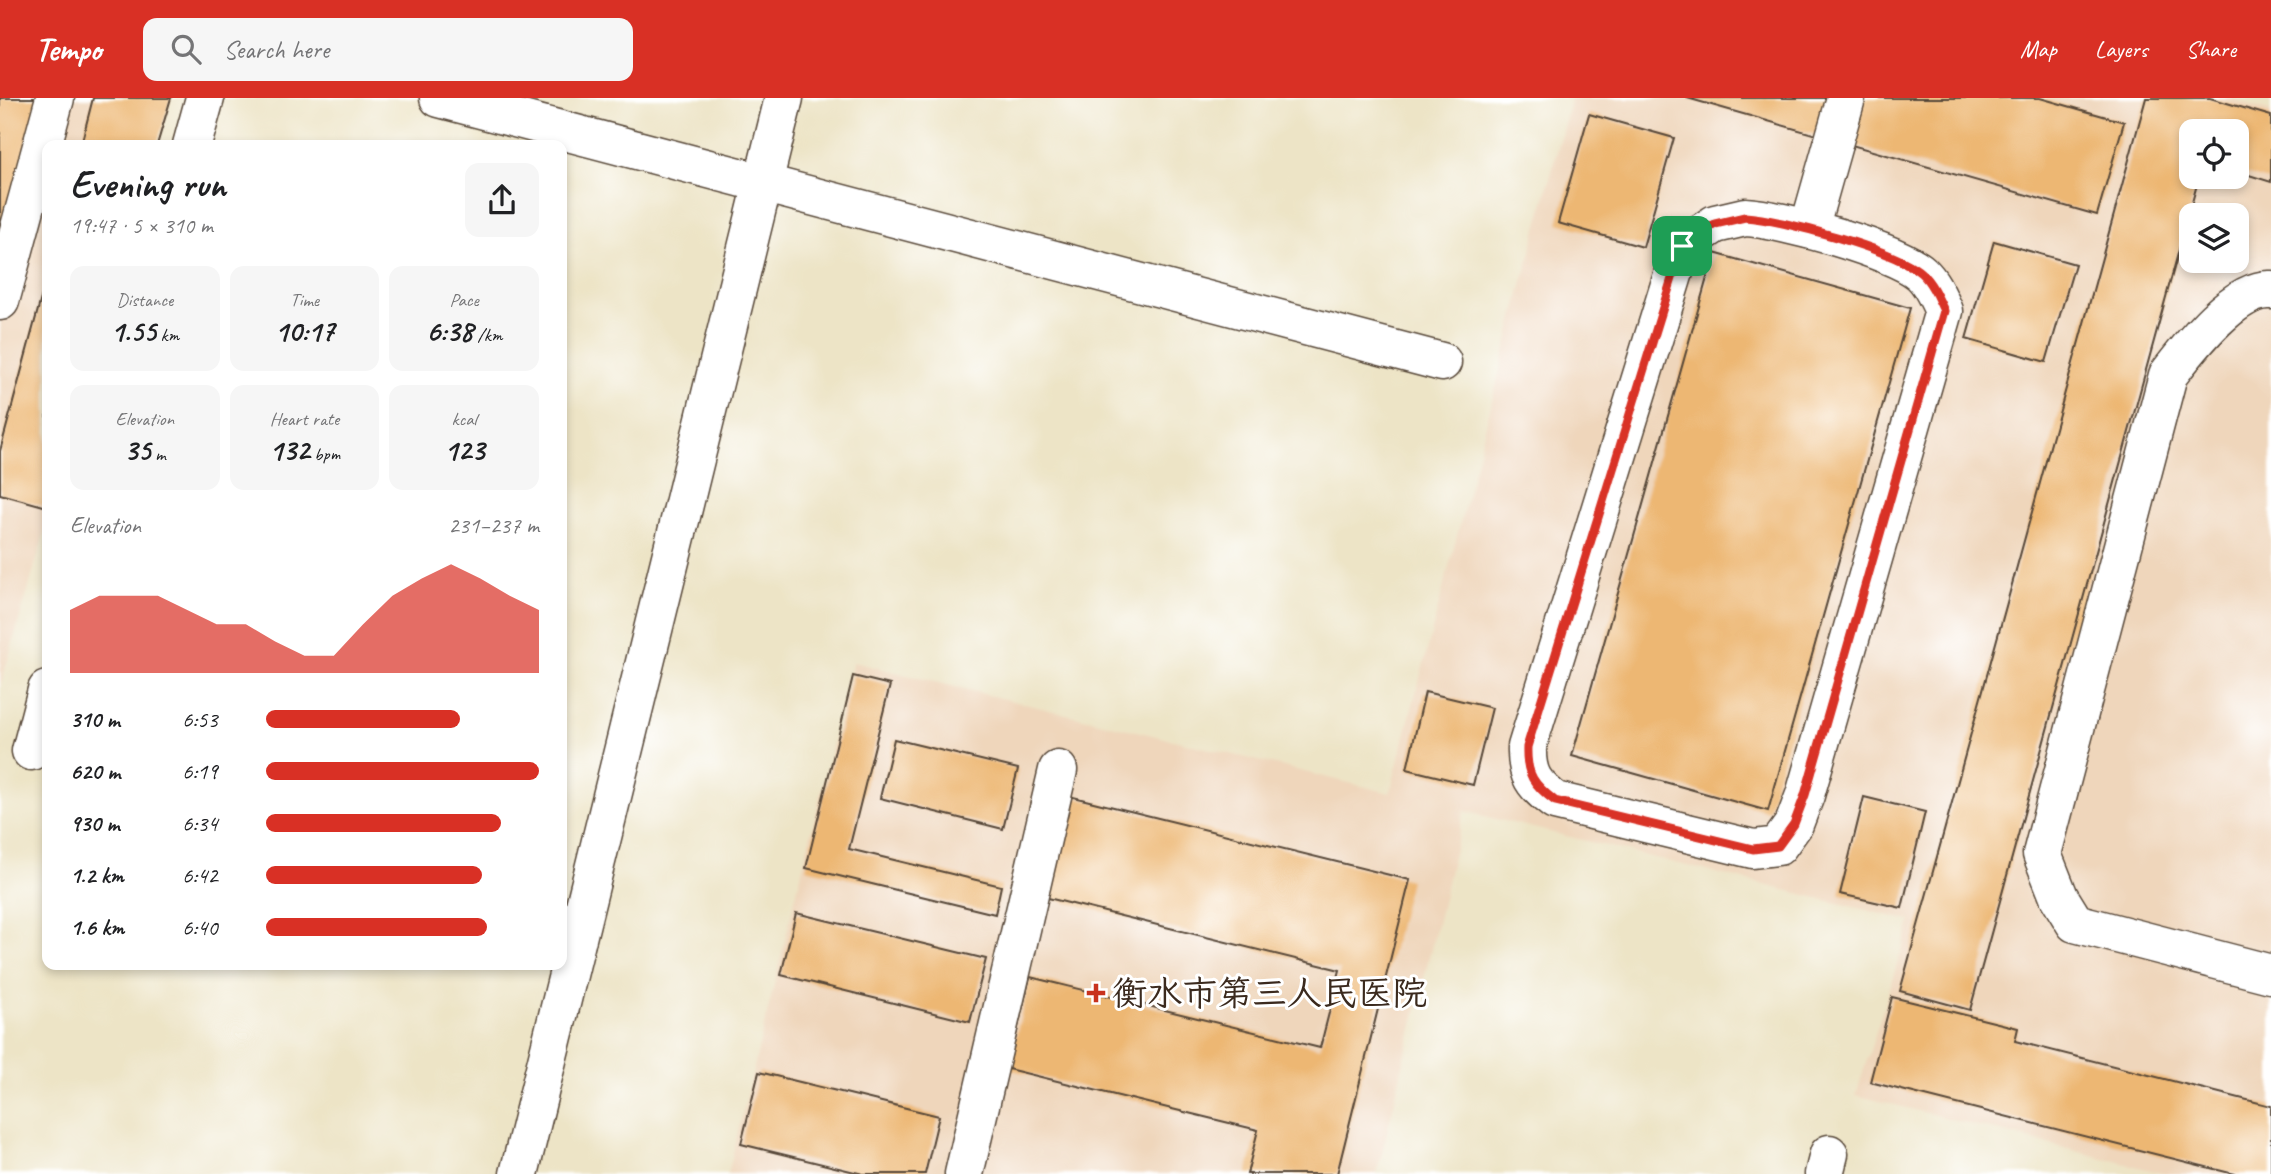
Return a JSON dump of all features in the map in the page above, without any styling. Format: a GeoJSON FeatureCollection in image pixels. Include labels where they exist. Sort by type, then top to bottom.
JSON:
{"type":"FeatureCollection","features":[{"type":"Feature","properties":{"kind":"street"},"geometry":{"type":"LineString","coordinates":[[44,140],[55,98]]}},
{"type":"Feature","properties":{"kind":"street"},"geometry":{"type":"LineString","coordinates":[[193,140],[205,98]]}},
{"type":"Feature","properties":{"kind":"street"},"geometry":{"type":"LineString","coordinates":[[439,98],[1442,362]]}},
{"type":"Feature","properties":{"kind":"street"},"geometry":{"type":"LineString","coordinates":[[519,1174],[784,98]]}},
{"type":"Feature","properties":{"kind":"street"},"geometry":{"type":"LineString","coordinates":[[1809,229],[1846,98]]}},
{"type":"Feature","properties":{"kind":"street"},"geometry":{"type":"LineString","coordinates":[[0,301],[42,146]]}},
{"type":"Feature","properties":{"kind":"street"},"geometry":{"type":"LineString","coordinates":[[1745,217],[1765,218],[1809,229],[1906,262],[1923,275],[1944,311],[1805,795],[1794,824],[1778,846],[1753,849],[1555,801],[1534,786],[1526,766],[1527,747],[1682,246],[1715,224],[1745,217]]}},
{"type":"Feature","properties":{"kind":"street"},"geometry":{"type":"LineString","coordinates":[[2271,290],[2262,289],[2229,308],[2198,336],[2168,375],[2042,854],[2059,897],[2074,923],[2271,974]]}},
{"type":"Feature","properties":{"kind":"street"},"geometry":{"type":"LineString","coordinates":[[31,751],[42,709]]}},
{"type":"Feature","properties":{"kind":"street"},"geometry":{"type":"LineString","coordinates":[[964,1174],[1058,770]]}},
{"type":"Feature","properties":{"kind":"shaded area"},"geometry":{"type":"Polygon","coordinates":[[[0,98],[171,98],[158,140],[42,140],[42,541],[0,687],[0,98]]]}},
{"type":"Feature","properties":{"kind":"shaded area"},"geometry":{"type":"Polygon","coordinates":[[[1571,98],[2229,98],[2271,111],[2271,1174],[2166,1174],[1856,1095],[1911,921],[1464,811],[1377,1174],[728,1174],[853,662],[1390,793],[1571,98]]]}},
{"type":"Feature","properties":{"kind":"building"},"geometry":{"type":"Polygon","coordinates":[[[0,98],[47,98],[0,298],[0,98]]]}},
{"type":"Feature","properties":{"kind":"building"},"geometry":{"type":"Polygon","coordinates":[[[93,98],[171,98],[158,140],[82,140],[93,98]]]}},
{"type":"Feature","properties":{"kind":"building"},"geometry":{"type":"Polygon","coordinates":[[[1687,98],[2040,98],[2124,122],[2097,215],[1687,98]]]}},
{"type":"Feature","properties":{"kind":"building"},"geometry":{"type":"Polygon","coordinates":[[[2146,98],[2210,98],[2271,116],[2271,182],[2249,175],[2249,119],[2179,119],[2179,189],[2196,189],[2192,203],[2179,203],[2179,250],[1970,1010],[1900,991],[2146,98]]]}},
{"type":"Feature","properties":{"kind":"building"},"geometry":{"type":"Polygon","coordinates":[[[1589,114],[1674,138],[1643,247],[1558,223],[1589,114]]]}},
{"type":"Feature","properties":{"kind":"building"},"geometry":{"type":"Polygon","coordinates":[[[1994,241],[2075,264],[2046,362],[1966,339],[1994,241]]]}},
{"type":"Feature","properties":{"kind":"building"},"geometry":{"type":"Polygon","coordinates":[[[1714,253],[1910,308],[1768,811],[1572,756],[1714,253]]]}},
{"type":"Feature","properties":{"kind":"building"},"geometry":{"type":"Polygon","coordinates":[[[42,295],[42,506],[0,494],[0,451],[42,295]]]}},
{"type":"Feature","properties":{"kind":"building"},"geometry":{"type":"Polygon","coordinates":[[[853,676],[890,685],[849,849],[1001,886],[995,914],[806,868],[853,676]]]}},
{"type":"Feature","properties":{"kind":"building"},"geometry":{"type":"Polygon","coordinates":[[[1425,692],[1492,708],[1473,785],[1407,769],[1425,692]]]}},
{"type":"Feature","properties":{"kind":"building"},"geometry":{"type":"Polygon","coordinates":[[[894,739],[1018,769],[1003,829],[880,798],[894,739]]]}},
{"type":"Feature","properties":{"kind":"building"},"geometry":{"type":"Polygon","coordinates":[[[1069,796],[1410,880],[1337,1174],[1247,1174],[1258,1130],[1008,1069],[1030,977],[1320,1048],[1340,970],[1044,897],[1069,796]]]}},
{"type":"Feature","properties":{"kind":"building"},"geometry":{"type":"Polygon","coordinates":[[[1864,797],[1925,812],[1902,908],[1840,894],[1864,797]]]}},
{"type":"Feature","properties":{"kind":"building"},"geometry":{"type":"Polygon","coordinates":[[[796,913],[986,959],[970,1022],[781,975],[796,913]]]}},
{"type":"Feature","properties":{"kind":"building"},"geometry":{"type":"Polygon","coordinates":[[[1892,997],[2018,1028],[2015,1041],[2271,1106],[2271,1174],[2234,1174],[1870,1082],[1892,997]]]}},
{"type":"Feature","properties":{"kind":"building"},"geometry":{"type":"Polygon","coordinates":[[[759,1072],[939,1116],[925,1174],[863,1174],[741,1144],[759,1072]]]}},
{"type":"Feature","properties":{"kind":"place","name":"衡水市第三人民医院"},"geometry":{"type":"Point","coordinates":[1096,993]}},
{"type":"Feature","properties":{"kind":"route"},"geometry":{"type":"LineString","coordinates":[[1745,217],[1765,218],[1809,229],[1906,262],[1923,275],[1944,311],[1805,795],[1794,824],[1778,846],[1753,849],[1555,801],[1534,786],[1526,766],[1527,747],[1682,246],[1715,224],[1745,217]]}}]}
